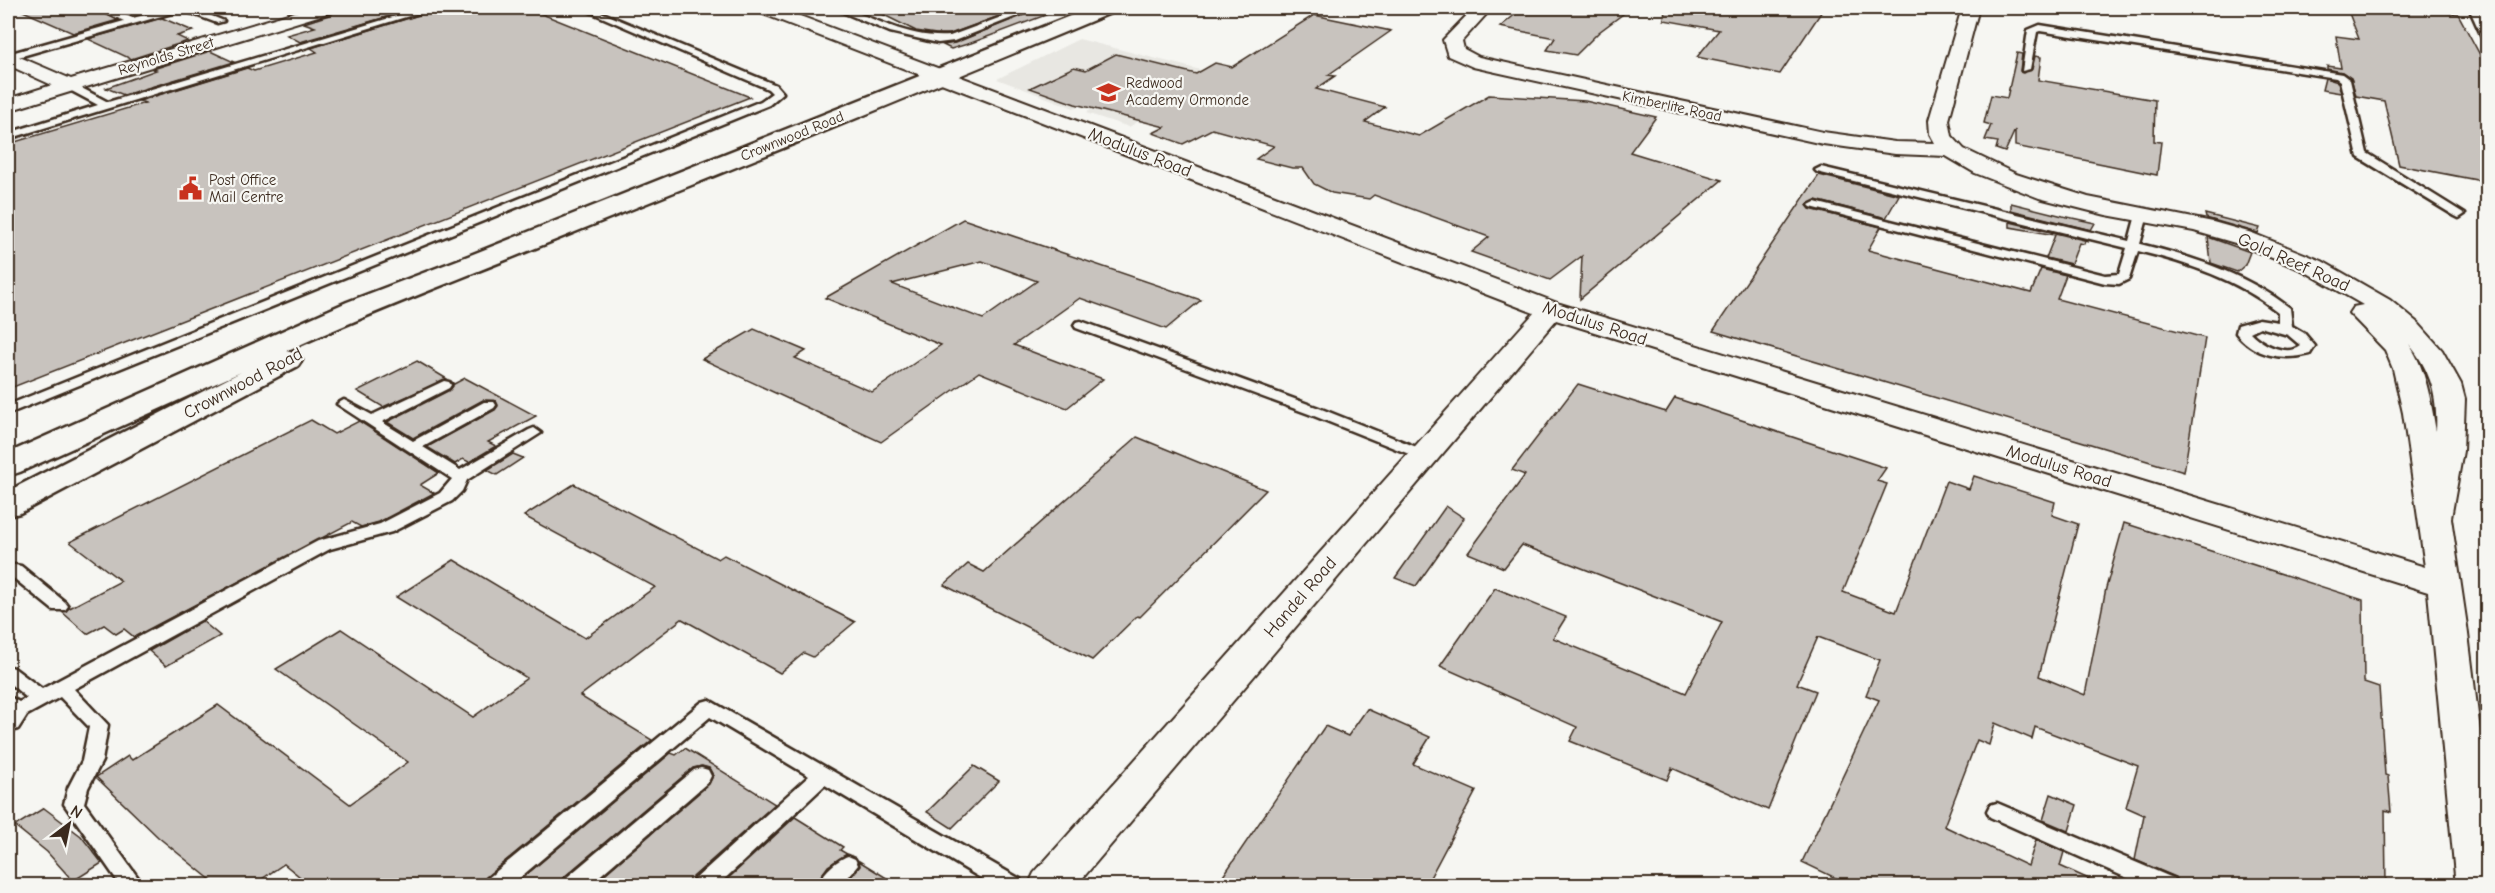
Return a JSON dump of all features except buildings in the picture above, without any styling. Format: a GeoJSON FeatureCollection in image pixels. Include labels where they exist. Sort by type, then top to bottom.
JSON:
{"type":"FeatureCollection","features":[{"type":"Feature","properties":{"kind":"main road","name":"Crownwood Road"},"geometry":{"type":"LineString","coordinates":[[8,465],[357,308],[478,262],[940,77],[1106,8]]}},
{"type":"Feature","properties":{"kind":"main road","name":"Crownwood Road"},"geometry":{"type":"LineString","coordinates":[[8,505],[478,262]]}},
{"type":"Feature","properties":{"kind":"street","name":"Reynolds Street"},"geometry":{"type":"LineString","coordinates":[[8,105],[326,8]]}},
{"type":"Feature","properties":{"kind":"street","name":"Modulus Road"},"geometry":{"type":"LineString","coordinates":[[764,8],[1551,310],[2444,585]]}},
{"type":"Feature","properties":{"kind":"street","name":"Kimberlite Road"},"geometry":{"type":"LineString","coordinates":[[1484,8],[1452,40],[1455,52],[1473,61],[1823,138],[1895,148],[1951,150]]}},
{"type":"Feature","properties":{"kind":"street"},"geometry":{"type":"LineString","coordinates":[[1951,150],[1941,135],[1939,120],[1971,8]]}},
{"type":"Feature","properties":{"kind":"street"},"geometry":{"type":"LineString","coordinates":[[8,57],[70,86]]}},
{"type":"Feature","properties":{"kind":"street","name":"Gold Reef Road"},"geometry":{"type":"LineString","coordinates":[[1951,150],[1974,165],[2034,189],[2214,229],[2294,258],[2371,298],[2414,334],[2441,369],[2451,402],[2450,435],[2435,518]]}},
{"type":"Feature","properties":{"kind":"street","name":"Gold Reef Road"},"geometry":{"type":"LineString","coordinates":[[2143,215],[2239,247],[2324,286],[2354,306],[2380,329],[2402,356],[2408,375],[2435,518],[2477,885]]}},
{"type":"Feature","properties":{"kind":"street","name":"Handel Road"},"geometry":{"type":"LineString","coordinates":[[1049,885],[1551,310]]}},
{"type":"Feature","properties":{"kind":"lane"},"geometry":{"type":"LineString","coordinates":[[100,8],[132,21]]}},
{"type":"Feature","properties":{"kind":"lane"},"geometry":{"type":"LineString","coordinates":[[8,57],[179,8]]}},
{"type":"Feature","properties":{"kind":"lane"},"geometry":{"type":"LineString","coordinates":[[185,8],[220,21]]}},
{"type":"Feature","properties":{"kind":"lane"},"geometry":{"type":"LineString","coordinates":[[8,136],[431,8]]}},
{"type":"Feature","properties":{"kind":"lane"},"geometry":{"type":"LineString","coordinates":[[8,410],[765,103],[778,93],[772,87],[585,8]]}},
{"type":"Feature","properties":{"kind":"lane"},"geometry":{"type":"LineString","coordinates":[[837,8],[932,41],[951,39],[1033,8]]}},
{"type":"Feature","properties":{"kind":"lane"},"geometry":{"type":"LineString","coordinates":[[2473,8],[2487,39]]}},
{"type":"Feature","properties":{"kind":"lane"},"geometry":{"type":"LineString","coordinates":[[2025,69],[2033,30],[2040,28],[2064,30],[2339,76],[2345,80],[2362,155],[2458,214]]}},
{"type":"Feature","properties":{"kind":"lane"},"geometry":{"type":"LineString","coordinates":[[70,86],[107,106]]}},
{"type":"Feature","properties":{"kind":"lane"},"geometry":{"type":"LineString","coordinates":[[1821,170],[2169,255],[2214,270],[2256,289],[2285,310],[2284,328]]}},
{"type":"Feature","properties":{"kind":"lane"},"geometry":{"type":"LineString","coordinates":[[1815,205],[2105,279],[2119,280],[2125,276],[2143,215]]}},
{"type":"Feature","properties":{"kind":"lane"},"geometry":{"type":"LineString","coordinates":[[1081,325],[1314,411],[1424,455]]}},
{"type":"Feature","properties":{"kind":"lane"},"geometry":{"type":"LineString","coordinates":[[372,421],[444,385]]}},
{"type":"Feature","properties":{"kind":"lane"},"geometry":{"type":"LineString","coordinates":[[344,404],[460,477]]}},
{"type":"Feature","properties":{"kind":"lane"},"geometry":{"type":"LineString","coordinates":[[412,447],[489,405]]}},
{"type":"Feature","properties":{"kind":"lane"},"geometry":{"type":"LineString","coordinates":[[11,714],[324,544],[386,528],[446,497],[456,488],[460,477],[534,433]]}},
{"type":"Feature","properties":{"kind":"lane"},"geometry":{"type":"LineString","coordinates":[[8,570],[15,570],[58,606]]}},
{"type":"Feature","properties":{"kind":"lane"},"geometry":{"type":"LineString","coordinates":[[8,673],[40,698]]}},
{"type":"Feature","properties":{"kind":"lane"},"geometry":{"type":"LineString","coordinates":[[61,687],[99,725],[92,761],[78,788],[74,804],[134,885]]}},
{"type":"Feature","properties":{"kind":"lane"},"geometry":{"type":"LineString","coordinates":[[494,885],[709,707],[1013,885]]}},
{"type":"Feature","properties":{"kind":"lane"},"geometry":{"type":"LineString","coordinates":[[702,885],[823,775]]}},
{"type":"Feature","properties":{"kind":"lane"},"geometry":{"type":"LineString","coordinates":[[572,885],[702,776]]}},
{"type":"Feature","properties":{"kind":"lane"},"geometry":{"type":"LineString","coordinates":[[1997,811],[2168,885]]}},
{"type":"Feature","properties":{"kind":"lane"},"geometry":{"type":"LineString","coordinates":[[827,885],[848,865]]}},
{"type":"Feature","properties":{"kind":"shaded area","name":"Redwood Academy Ormonde"},"geometry":{"type":"Polygon","coordinates":[[[1079,39],[1216,74],[1129,127],[1086,113],[1093,108],[1082,104],[1074,108],[997,79],[1079,39]]]}},
{"type":"Feature","properties":{"kind":"place","name":"Redwood Academy Ormonde"},"geometry":{"type":"Point","coordinates":[1108,92]}},
{"type":"Feature","properties":{"kind":"place","name":"Post Office Mail Centre"},"geometry":{"type":"Point","coordinates":[191,189]}}]}
